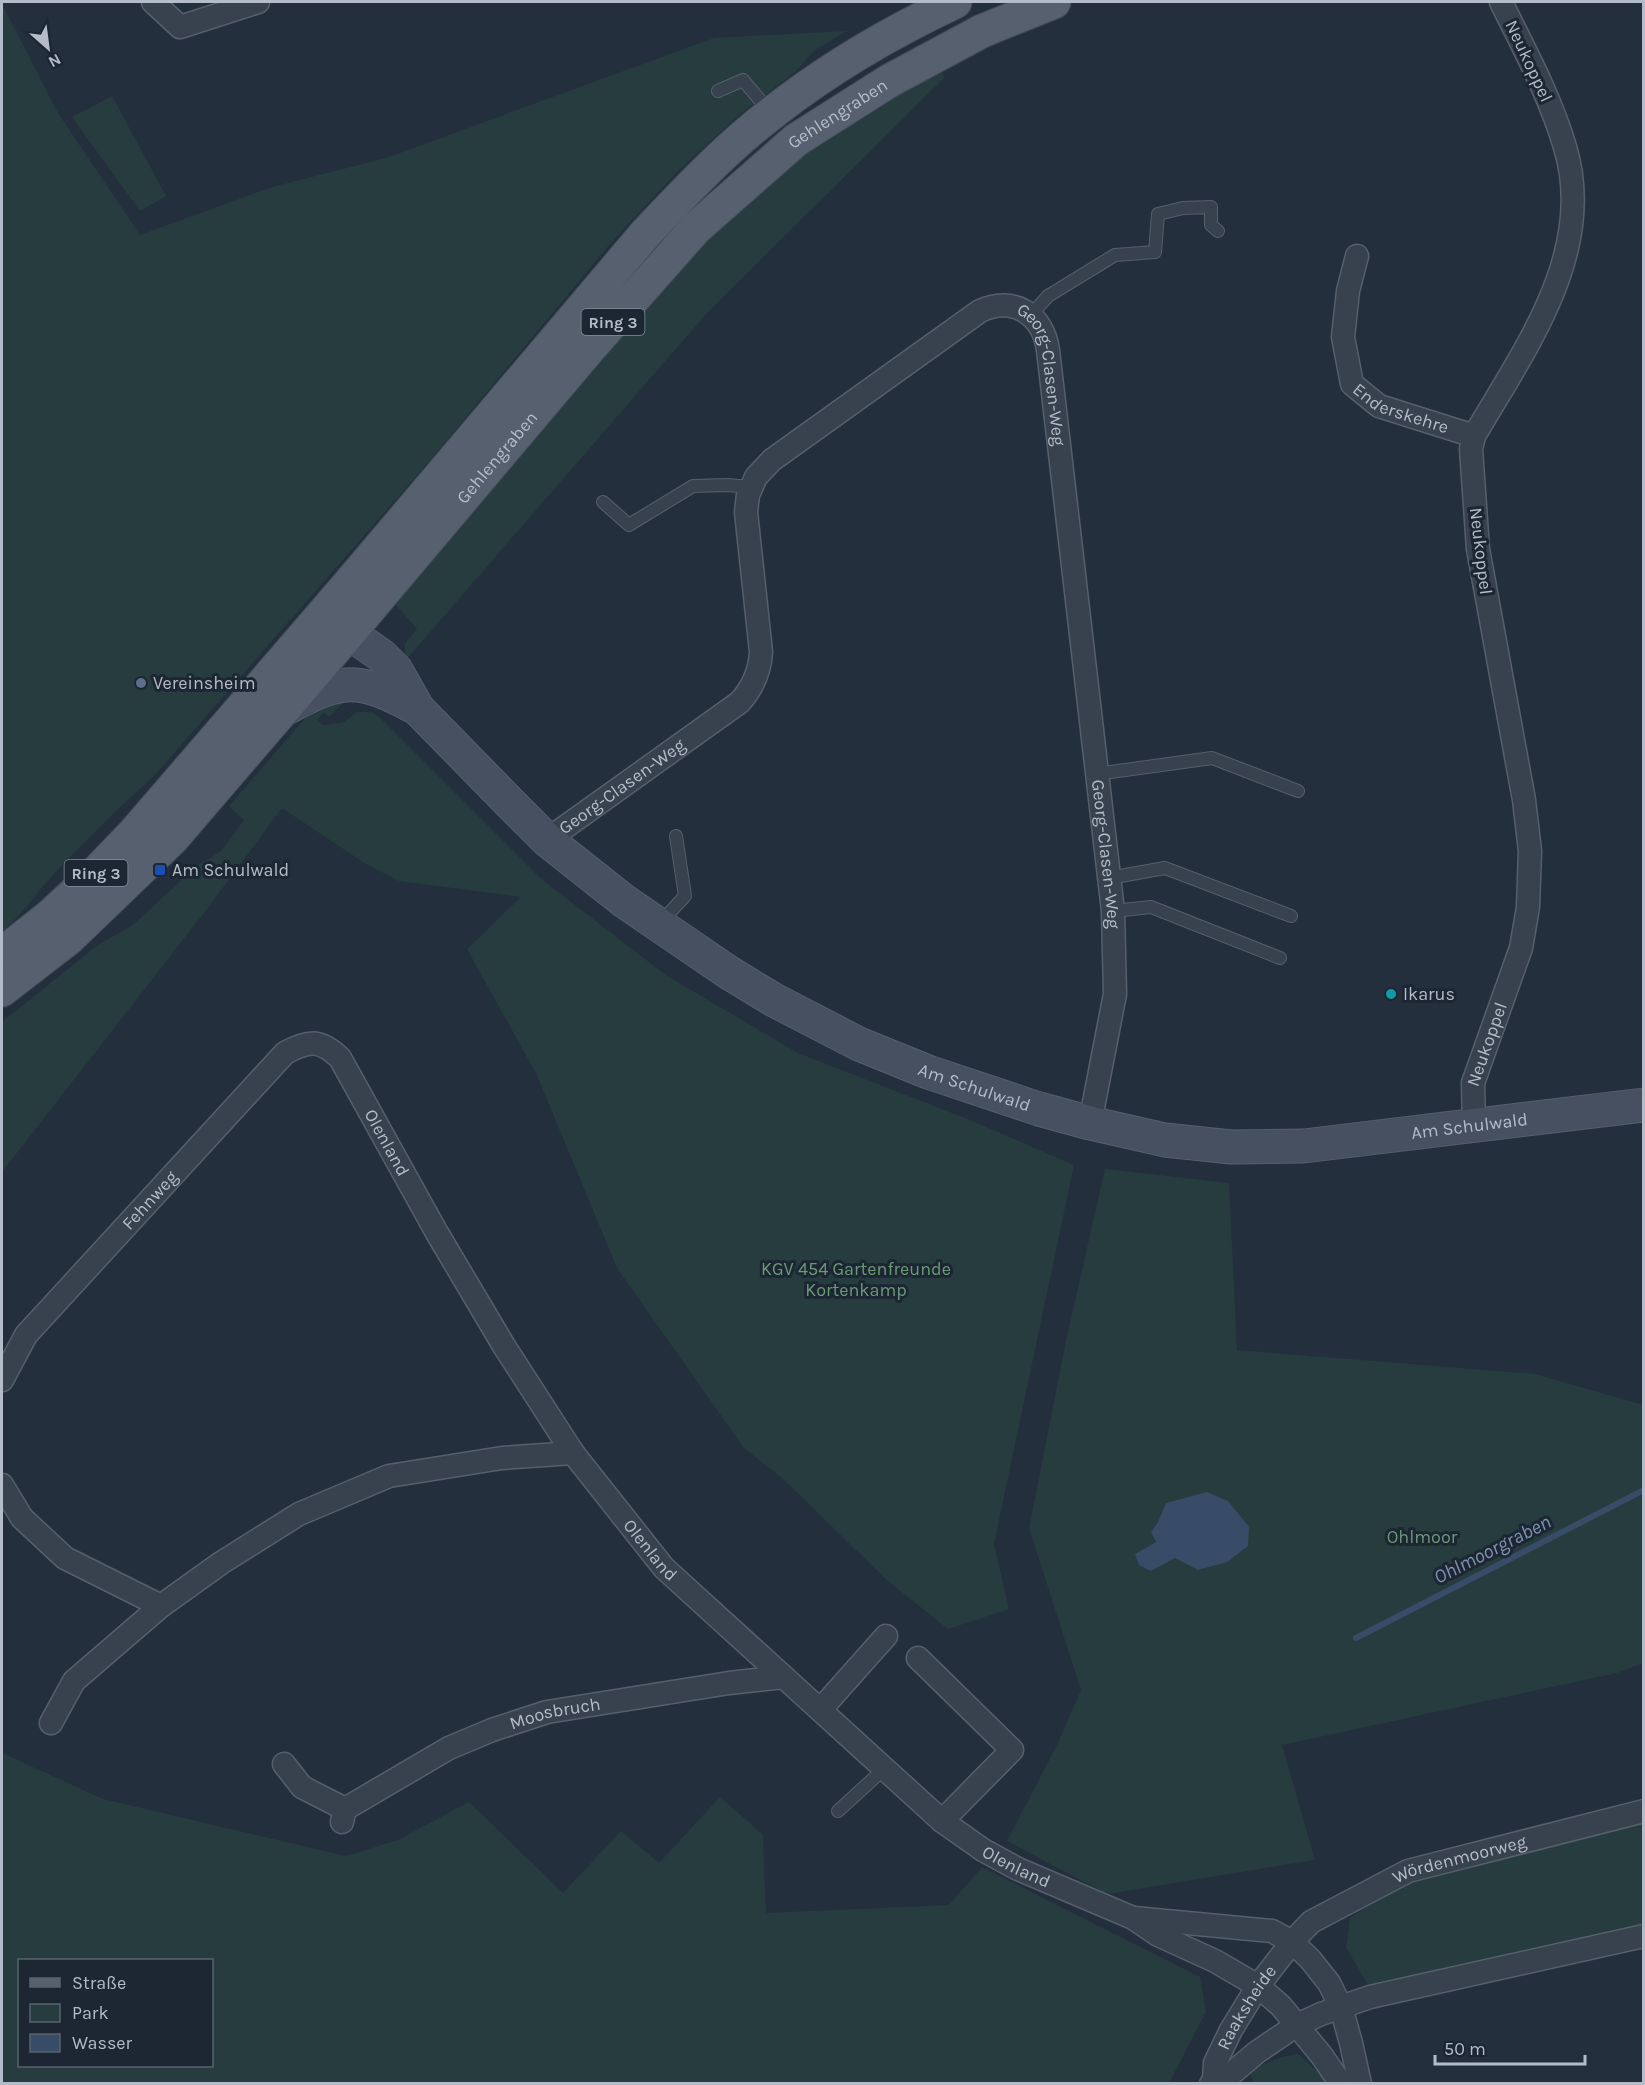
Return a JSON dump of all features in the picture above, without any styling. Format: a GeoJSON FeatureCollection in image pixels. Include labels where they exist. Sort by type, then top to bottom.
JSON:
{"type":"FeatureCollection","features":[{"type":"Feature","properties":{"kind":"main road","name":"Gehlengraben"},"geometry":{"type":"LineString","coordinates":[[2,954],[50,916],[86,883],[135,832],[646,233],[689,187],[771,113],[837,67],[898,31],[955,2]]}},
{"type":"Feature","properties":{"kind":"main road","name":"Gehlengraben"},"geometry":{"type":"LineString","coordinates":[[2,990],[68,939],[153,859],[348,634],[588,350],[696,228],[796,140],[889,81],[1037,4]]}},
{"type":"Feature","properties":{"kind":"street"},"geometry":{"type":"LineString","coordinates":[[153,2],[180,27],[258,2]]}},
{"type":"Feature","properties":{"kind":"street","name":"Neukoppel"},"geometry":{"type":"LineString","coordinates":[[1474,1126],[1473,1083],[1521,948],[1528,907],[1530,851],[1524,800],[1478,549],[1471,449],[1474,436],[1546,307],[1561,273],[1571,234],[1574,191],[1566,148],[1552,110],[1501,2]]}},
{"type":"Feature","properties":{"kind":"street","name":"Enderskehre"},"geometry":{"type":"LineString","coordinates":[[1357,256],[1348,291],[1343,337],[1352,384],[1378,406],[1474,436]]}},
{"type":"Feature","properties":{"kind":"street","name":"Georg-Clasen-Weg"},"geometry":{"type":"LineString","coordinates":[[547,840],[740,702],[754,683],[761,652],[746,512],[751,487],[756,477],[772,460],[980,310],[1007,305],[1020,309],[1031,315],[1044,332],[1048,350],[1113,911],[1115,994],[1090,1123]]}},
{"type":"Feature","properties":{"kind":"street"},"geometry":{"type":"LineString","coordinates":[[300,640],[320,634],[348,634]]}},
{"type":"Feature","properties":{"kind":"street","name":"Am Schulwald"},"geometry":{"type":"LineString","coordinates":[[348,634],[362,640],[396,670],[418,709],[547,840],[615,894],[728,972],[774,1000],[859,1044],[920,1069],[987,1093],[1137,1134],[1194,1144],[1268,1148],[1304,1146],[1644,1105]]}},
{"type":"Feature","properties":{"kind":"street","name":"Am Schulwald"},"geometry":{"type":"LineString","coordinates":[[283,710],[315,692],[352,684],[384,691],[418,709]]}},
{"type":"Feature","properties":{"kind":"street","name":"Fehnweg"},"geometry":{"type":"LineString","coordinates":[[2,1380],[26,1335],[285,1053],[300,1045],[316,1042]]}},
{"type":"Feature","properties":{"kind":"street","name":"Olenland"},"geometry":{"type":"LineString","coordinates":[[316,1042],[328,1047],[340,1058],[437,1233],[504,1346],[573,1453],[664,1568],[942,1821],[983,1850],[1018,1869],[1132,1918],[1158,1935],[1215,1961],[1258,1986],[1281,2006],[1341,2084]]}},
{"type":"Feature","properties":{"kind":"street"},"geometry":{"type":"LineString","coordinates":[[51,1723],[74,1681],[161,1606],[221,1563],[299,1514],[389,1476],[502,1458],[573,1453]]}},
{"type":"Feature","properties":{"kind":"street"},"geometry":{"type":"LineString","coordinates":[[2,1485],[22,1518],[65,1558],[161,1606]]}},
{"type":"Feature","properties":{"kind":"street"},"geometry":{"type":"LineString","coordinates":[[821,1709],[886,1636]]}},
{"type":"Feature","properties":{"kind":"street"},"geometry":{"type":"LineString","coordinates":[[918,1658],[1012,1750],[942,1821]]}},
{"type":"Feature","properties":{"kind":"street","name":"Moosbruch"},"geometry":{"type":"LineString","coordinates":[[284,1764],[302,1787],[343,1816],[449,1748],[492,1730],[547,1712],[729,1683],[784,1677]]}},
{"type":"Feature","properties":{"kind":"street","name":"Wördenmoorweg"},"geometry":{"type":"LineString","coordinates":[[1292,1942],[1311,1922],[1408,1871],[1644,1810]]}},
{"type":"Feature","properties":{"kind":"street","name":"Olenland"},"geometry":{"type":"LineString","coordinates":[[1132,1918],[1272,1931],[1292,1942]]}},
{"type":"Feature","properties":{"kind":"street"},"geometry":{"type":"LineString","coordinates":[[1331,2011],[1370,1997],[1644,1936]]}},
{"type":"Feature","properties":{"kind":"street"},"geometry":{"type":"LineString","coordinates":[[1292,1942],[1310,1959],[1329,1983],[1331,2011],[1352,2043],[1360,2084]]}},
{"type":"Feature","properties":{"kind":"street","name":"Raaksheide"},"geometry":{"type":"LineString","coordinates":[[1292,1942],[1258,1986],[1231,2030],[1215,2063],[1214,2082],[1231,2074],[1257,2052],[1297,2025],[1331,2011]]}},
{"type":"Feature","properties":{"kind":"lane"},"geometry":{"type":"LineString","coordinates":[[718,91],[743,80],[771,113]]}},
{"type":"Feature","properties":{"kind":"lane"},"geometry":{"type":"LineString","coordinates":[[1031,315],[1048,296],[1115,255],[1155,252],[1158,214],[1183,208],[1211,207],[1211,225],[1218,231]]}},
{"type":"Feature","properties":{"kind":"lane"},"geometry":{"type":"LineString","coordinates":[[603,502],[629,525],[693,486],[751,487]]}},
{"type":"Feature","properties":{"kind":"lane"},"geometry":{"type":"LineString","coordinates":[[1096,774],[1212,758],[1298,791]]}},
{"type":"Feature","properties":{"kind":"lane"},"geometry":{"type":"LineString","coordinates":[[658,925],[685,896],[676,836]]}},
{"type":"Feature","properties":{"kind":"lane"},"geometry":{"type":"LineString","coordinates":[[1109,878],[1165,868],[1291,916]]}},
{"type":"Feature","properties":{"kind":"lane"},"geometry":{"type":"LineString","coordinates":[[1113,911],[1151,907],[1280,958]]}},
{"type":"Feature","properties":{"kind":"lane"},"geometry":{"type":"LineString","coordinates":[[838,1811],[884,1769]]}},
{"type":"Feature","properties":{"kind":"green space"},"geometry":{"type":"Polygon","coordinates":[[[2,4],[58,113],[140,235],[272,187],[386,158],[714,38],[847,31],[815,50],[795,72],[739,115],[677,172],[610,244],[432,458],[153,777],[76,851],[2,932],[2,4]]]}},
{"type":"Feature","properties":{"kind":"green space"},"geometry":{"type":"Polygon","coordinates":[[[935,65],[945,77],[707,313],[405,661],[405,644],[417,629],[395,604],[396,596],[492,481],[752,188],[935,65]]]}},
{"type":"Feature","properties":{"kind":"green space"},"geometry":{"type":"Polygon","coordinates":[[[112,96],[166,196],[140,211],[72,117],[112,96]]]}},
{"type":"Feature","properties":{"kind":"green space","name":"KGV 454 Gartenfreunde Kortenkamp"},"geometry":{"type":"Polygon","coordinates":[[[346,700],[329,717],[324,712],[317,720],[323,725],[344,722],[357,712],[372,712],[378,716],[540,878],[667,976],[798,1053],[970,1120],[1074,1165],[994,1544],[1009,1609],[948,1629],[889,1582],[782,1478],[744,1448],[617,1268],[536,1073],[467,949],[521,897],[399,881],[366,864],[282,808],[210,905],[2,1172],[2,1022],[98,945],[133,925],[198,865],[221,851],[244,820],[229,806],[313,709],[346,700]]]}},
{"type":"Feature","properties":{"kind":"green space","name":"Ohlmoor"},"geometry":{"type":"Polygon","coordinates":[[[1105,1169],[1229,1183],[1237,1350],[1535,1374],[1643,1405],[1643,1663],[1617,1673],[1282,1745],[1315,1860],[1107,1894],[1007,1841],[1057,1745],[1081,1690],[1029,1528],[1067,1336],[1105,1169]],[[1166,1503],[1151,1532],[1156,1542],[1135,1554],[1151,1571],[1174,1558],[1166,1503]]]}},
{"type":"Feature","properties":{"kind":"green space"},"geometry":{"type":"Polygon","coordinates":[[[2,1753],[103,1799],[346,1856],[398,1840],[469,1802],[563,1893],[621,1831],[659,1863],[720,1797],[763,1835],[766,1913],[949,1905],[982,1867],[1200,1977],[1206,2012],[1169,2083],[2,2083],[2,1753]]]}},
{"type":"Feature","properties":{"kind":"green space"},"geometry":{"type":"Polygon","coordinates":[[[1643,1819],[1643,1926],[1370,1988],[1346,1948],[1350,1918],[1410,1879],[1643,1819]]]}},
{"type":"Feature","properties":{"kind":"green space"},"geometry":{"type":"Polygon","coordinates":[[[1298,2054],[1328,2083],[1254,2083],[1249,2070],[1281,2057],[1298,2054]]]}},
{"type":"Feature","properties":{"kind":"water"},"geometry":{"type":"Polygon","coordinates":[[[1207,1492],[1228,1501],[1249,1527],[1248,1546],[1227,1562],[1198,1570],[1175,1558],[1151,1571],[1139,1565],[1135,1554],[1156,1542],[1151,1532],[1166,1503],[1207,1492]]]}},
{"type":"Feature","properties":{"kind":"waterway","name":"Ohlmoorgraben"},"geometry":{"type":"LineString","coordinates":[[1356,1638],[1644,1490]]}},
{"type":"Feature","properties":{"kind":"place","name":"Vereinsheim"},"geometry":{"type":"Point","coordinates":[141,683]}},
{"type":"Feature","properties":{"kind":"place","name":"Am Schulwald"},"geometry":{"type":"Point","coordinates":[160,870]}},
{"type":"Feature","properties":{"kind":"place","name":"Ikarus"},"geometry":{"type":"Point","coordinates":[1391,994]}}]}
